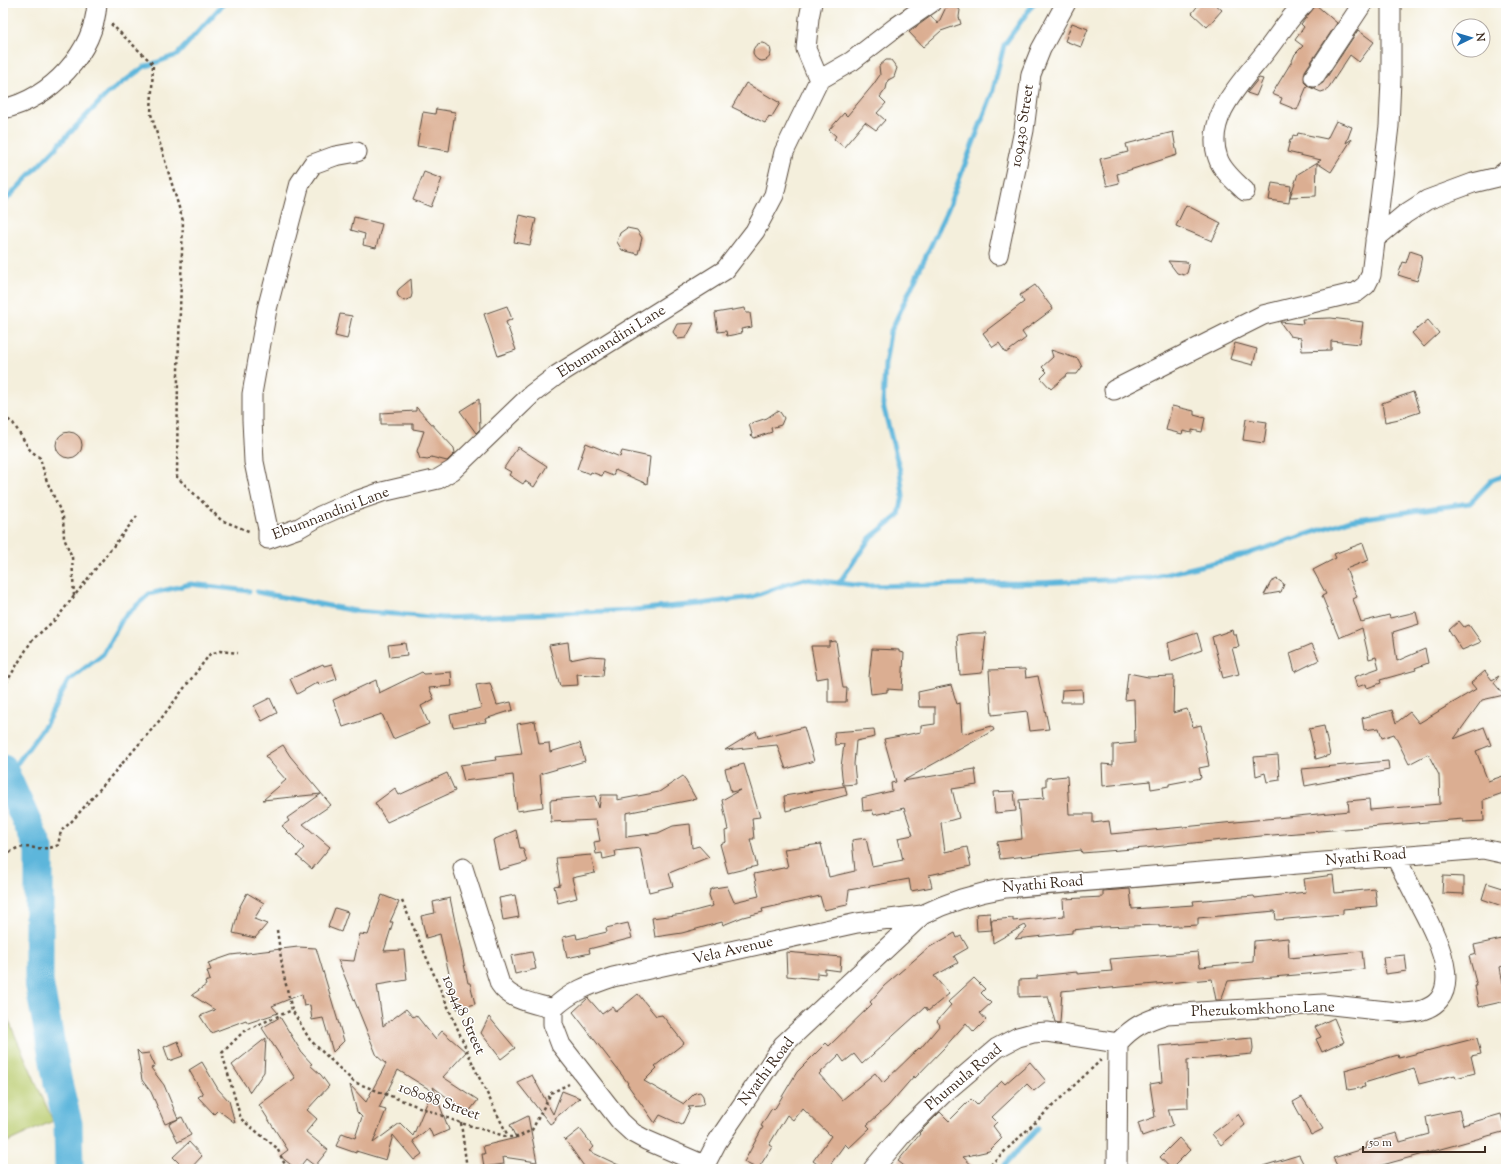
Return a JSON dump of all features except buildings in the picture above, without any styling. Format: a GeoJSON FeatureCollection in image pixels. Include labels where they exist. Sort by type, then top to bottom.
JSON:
{"type":"FeatureCollection","features":[{"type":"Feature","properties":{"kind":"street"},"geometry":{"type":"LineString","coordinates":[[812,3],[806,49],[818,80],[852,61],[896,27],[931,3]]}},
{"type":"Feature","properties":{"kind":"street","name":"109430 Street"},"geometry":{"type":"LineString","coordinates":[[998,255],[1024,130],[1031,74],[1040,49],[1066,3]]}},
{"type":"Feature","properties":{"kind":"street"},"geometry":{"type":"LineString","coordinates":[[1245,191],[1230,176],[1218,160],[1215,144],[1216,126],[1222,112],[1241,82],[1305,3]]}},
{"type":"Feature","properties":{"kind":"street"},"geometry":{"type":"LineString","coordinates":[[1314,77],[1363,3]]}},
{"type":"Feature","properties":{"kind":"street"},"geometry":{"type":"LineString","coordinates":[[1114,390],[1263,315],[1357,292],[1366,285],[1371,275],[1389,126],[1391,79],[1391,3]]}},
{"type":"Feature","properties":{"kind":"street"},"geometry":{"type":"LineString","coordinates":[[3,109],[31,98],[49,87],[65,73],[78,58],[90,34],[97,6]]}},
{"type":"Feature","properties":{"kind":"street","name":"Ebumnandini Lane"},"geometry":{"type":"LineString","coordinates":[[268,539],[299,528],[320,516],[347,504],[382,492],[438,479],[453,470],[532,394],[557,375],[725,270],[755,231],[774,195],[784,152],[818,80]]}},
{"type":"Feature","properties":{"kind":"street"},"geometry":{"type":"LineString","coordinates":[[268,539],[268,530],[254,462],[252,394],[267,309],[300,183],[312,164],[334,156],[357,152]]}},
{"type":"Feature","properties":{"kind":"street"},"geometry":{"type":"LineString","coordinates":[[1375,239],[1405,214],[1427,200],[1473,183],[1498,178],[1506,171]]}},
{"type":"Feature","properties":{"kind":"street","name":"Nyathi Road"},"geometry":{"type":"LineString","coordinates":[[703,1167],[717,1142],[783,1045],[922,915],[946,903],[974,894],[1006,888],[1483,849],[1506,854]]}},
{"type":"Feature","properties":{"kind":"street","name":"Phezukomkhono Lane"},"geometry":{"type":"LineString","coordinates":[[1118,1043],[1129,1030],[1146,1020],[1167,1014],[1323,1004],[1405,1013],[1419,1012],[1435,1004],[1445,989],[1446,968],[1442,952],[1434,932],[1395,856]]}},
{"type":"Feature","properties":{"kind":"street"},"geometry":{"type":"LineString","coordinates":[[463,868],[500,984],[505,992],[514,997],[553,1009],[553,1024],[562,1045],[621,1122],[633,1133],[669,1152],[703,1167]]}},
{"type":"Feature","properties":{"kind":"street","name":"Vela Avenue"},"geometry":{"type":"LineString","coordinates":[[553,1009],[564,998],[585,986],[613,978],[857,923],[922,915]]}},
{"type":"Feature","properties":{"kind":"street","name":"Phumula Road"},"geometry":{"type":"LineString","coordinates":[[873,1169],[906,1130],[943,1094],[997,1048],[1018,1037],[1033,1033],[1047,1032],[1118,1043]]}},
{"type":"Feature","properties":{"kind":"street"},"geometry":{"type":"LineString","coordinates":[[1117,1169],[1118,1043]]}},
{"type":"Feature","properties":{"kind":"path","name":"Ebumnandini Lane"},"geometry":{"type":"LineString","coordinates":[[97,6],[153,64],[151,114],[183,221],[178,370],[177,477],[221,520],[268,539]]}},
{"type":"Feature","properties":{"kind":"path"},"geometry":{"type":"LineString","coordinates":[[3,416],[13,423],[30,450],[40,458],[46,479],[63,517],[64,538],[72,557],[74,597]]}},
{"type":"Feature","properties":{"kind":"path"},"geometry":{"type":"LineString","coordinates":[[3,688],[32,640],[57,618],[137,516]]}},
{"type":"Feature","properties":{"kind":"path"},"geometry":{"type":"LineString","coordinates":[[3,863],[15,848],[26,846],[51,848],[58,845],[62,831],[160,720],[210,654],[220,651],[238,653]]}},
{"type":"Feature","properties":{"kind":"path","name":"109448 Street"},"geometry":{"type":"LineString","coordinates":[[402,901],[474,1069],[508,1137]]}},
{"type":"Feature","properties":{"kind":"path","name":"108088 Street"},"geometry":{"type":"LineString","coordinates":[[278,930],[283,972],[292,1010],[310,1040],[354,1082],[461,1123],[508,1137],[518,1137],[532,1130],[551,1093],[586,1076]]}},
{"type":"Feature","properties":{"kind":"path"},"geometry":{"type":"LineString","coordinates":[[286,1169],[277,1148],[241,1119],[222,1053],[244,1031],[292,1010]]}},
{"type":"Feature","properties":{"kind":"path"},"geometry":{"type":"LineString","coordinates":[[986,1169],[1118,1043]]}},
{"type":"Feature","properties":{"kind":"path"},"geometry":{"type":"LineString","coordinates":[[461,1123],[467,1169]]}},
{"type":"Feature","properties":{"kind":"green space"},"geometry":{"type":"Polygon","coordinates":[[[3,1008],[53,1121],[3,1144],[3,1008]]]}},
{"type":"Feature","properties":{"kind":"waterway"},"geometry":{"type":"LineString","coordinates":[[3,203],[107,94],[144,67],[177,55],[224,3]]}},
{"type":"Feature","properties":{"kind":"waterway"},"geometry":{"type":"LineString","coordinates":[[839,583],[870,538],[899,515],[903,496],[900,471],[883,405],[885,365],[890,333],[947,211],[992,94],[1004,45],[1034,3]]}},
{"type":"Feature","properties":{"kind":"waterway"},"geometry":{"type":"LineString","coordinates":[[257,592],[355,611],[444,618],[633,610],[700,604],[752,597],[805,579],[864,586],[1036,583],[1151,578],[1241,556],[1350,520],[1470,503],[1492,480],[1506,475]]}},
{"type":"Feature","properties":{"kind":"waterway"},"geometry":{"type":"LineString","coordinates":[[7,777],[46,724],[68,681],[103,654],[123,618],[149,594],[191,584],[249,591]]}},
{"type":"Feature","properties":{"kind":"waterway"},"geometry":{"type":"LineString","coordinates":[[3,769],[39,849],[39,982],[58,1083],[68,1124],[69,1169]]}},
{"type":"Feature","properties":{"kind":"waterway"},"geometry":{"type":"LineString","coordinates":[[1001,1169],[1038,1128]]}}]}
